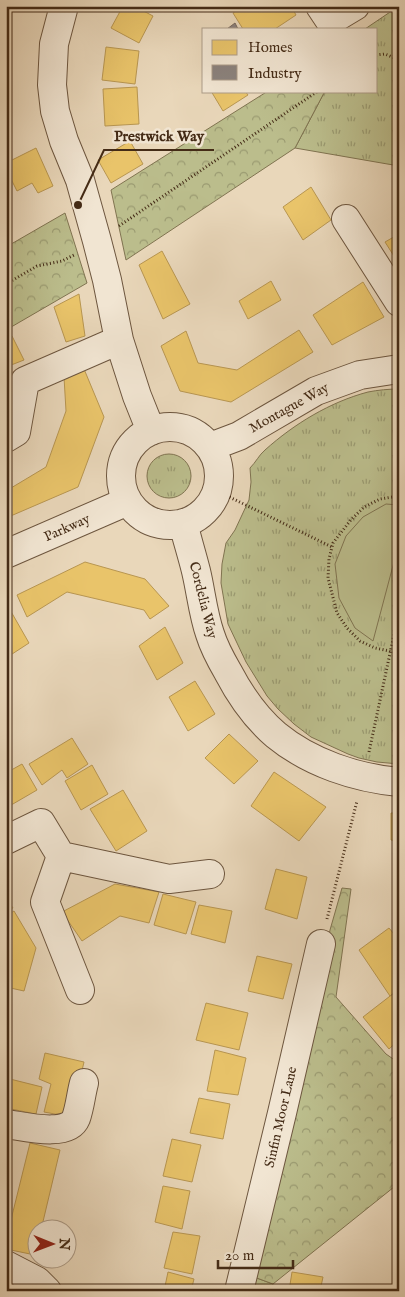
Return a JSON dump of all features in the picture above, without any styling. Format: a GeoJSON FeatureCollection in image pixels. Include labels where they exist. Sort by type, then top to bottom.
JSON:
{"type":"FeatureCollection","features":[{"type":"Feature","properties":{"kind":"street"},"geometry":{"type":"LineString","coordinates":[[64,6],[54,44],[52,85],[55,111],[64,142],[80,180],[107,280],[119,340],[137,396],[151,431]]}},
{"type":"Feature","properties":{"kind":"street"},"geometry":{"type":"LineString","coordinates":[[323,19],[355,6]]}},
{"type":"Feature","properties":{"kind":"street"},"geometry":{"type":"LineString","coordinates":[[346,219],[399,302]]}},
{"type":"Feature","properties":{"kind":"street"},"geometry":{"type":"LineString","coordinates":[[6,438],[16,432],[25,381],[119,340]]}},
{"type":"Feature","properties":{"kind":"street","name":"Montague Way"},"geometry":{"type":"LineString","coordinates":[[210,447],[239,436],[316,391],[360,375],[399,369]]}},
{"type":"Feature","properties":{"kind":"street"},"geometry":{"type":"LineString","coordinates":[[167,427],[184,429],[198,436],[210,447],[217,461],[219,476],[217,491],[210,505],[198,517],[183,523],[167,525],[152,522],[138,513],[128,501],[122,485],[122,469],[127,453],[137,440],[151,431],[167,427]]}},
{"type":"Feature","properties":{"kind":"street","name":"Parkway"},"geometry":{"type":"LineString","coordinates":[[6,554],[128,501]]}},
{"type":"Feature","properties":{"kind":"street","name":"Cordelia Way"},"geometry":{"type":"LineString","coordinates":[[183,523],[210,635],[233,682],[260,719],[276,735],[300,751],[325,764],[364,777],[399,782]]}},
{"type":"Feature","properties":{"kind":"street"},"geometry":{"type":"LineString","coordinates":[[6,840],[41,823],[61,856],[169,879],[210,874]]}},
{"type":"Feature","properties":{"kind":"street"},"geometry":{"type":"LineString","coordinates":[[61,856],[45,902],[80,990]]}},
{"type":"Feature","properties":{"kind":"street","name":"Sinfin Moor Lane"},"geometry":{"type":"LineString","coordinates":[[239,1291],[321,944]]}},
{"type":"Feature","properties":{"kind":"street"},"geometry":{"type":"LineString","coordinates":[[6,1124],[44,1129],[59,1129],[69,1126],[76,1119],[84,1083]]}},
{"type":"Feature","properties":{"kind":"street"},"geometry":{"type":"LineString","coordinates":[[13,1268],[37,1281],[48,1291]]}},
{"type":"Feature","properties":{"kind":"path"},"geometry":{"type":"LineString","coordinates":[[378,55],[385,54],[399,60]]}},
{"type":"Feature","properties":{"kind":"path"},"geometry":{"type":"LineString","coordinates":[[6,284],[37,266],[62,261],[97,241],[317,92]]}},
{"type":"Feature","properties":{"kind":"path"},"geometry":{"type":"LineString","coordinates":[[217,491],[332,547]]}},
{"type":"Feature","properties":{"kind":"path"},"geometry":{"type":"LineString","coordinates":[[399,496],[380,499],[364,507],[350,521],[333,543],[329,559],[328,578],[337,613],[347,628],[360,641],[375,648],[399,654]]}},
{"type":"Feature","properties":{"kind":"green space"},"geometry":{"type":"Polygon","coordinates":[[[399,6],[399,166],[295,148],[324,92],[378,92],[378,28],[366,28],[399,6]]]}},
{"type":"Feature","properties":{"kind":"green space"},"geometry":{"type":"Polygon","coordinates":[[[266,92],[324,92],[295,148],[126,260],[111,190],[266,92]]]}},
{"type":"Feature","properties":{"kind":"green space"},"geometry":{"type":"Polygon","coordinates":[[[65,213],[87,283],[6,330],[6,247],[65,213]]]}},
{"type":"Feature","properties":{"kind":"green space"},"geometry":{"type":"Polygon","coordinates":[[[399,389],[399,764],[377,762],[348,754],[311,737],[278,709],[267,696],[246,662],[228,624],[221,583],[226,543],[235,530],[249,500],[250,468],[263,452],[288,431],[326,408],[368,392],[399,389]]]}},
{"type":"Feature","properties":{"kind":"green space"},"geometry":{"type":"Polygon","coordinates":[[[173,454],[185,460],[190,467],[190,485],[185,492],[178,497],[165,498],[157,495],[150,488],[147,472],[150,464],[157,457],[173,454]]]}},
{"type":"Feature","properties":{"kind":"green space"},"geometry":{"type":"Polygon","coordinates":[[[386,504],[399,505],[399,543],[373,641],[355,628],[339,598],[335,564],[346,536],[363,517],[386,504]]]}},
{"type":"Feature","properties":{"kind":"green space"},"geometry":{"type":"Polygon","coordinates":[[[342,888],[351,889],[336,997],[386,1054],[399,1063],[399,1183],[273,1284],[254,1277],[312,1033],[330,930],[342,888]]]}},
{"type":"Feature","properties":{"kind":"green space"},"geometry":{"type":"Polygon","coordinates":[[[254,1277],[273,1284],[271,1291],[251,1291],[254,1277]]]}},
{"type":"Feature","properties":{"kind":"building: Homes"},"geometry":{"type":"Polygon","coordinates":[[[123,6],[134,6],[153,16],[139,43],[111,28],[123,6]]]}},
{"type":"Feature","properties":{"kind":"building: Homes"},"geometry":{"type":"Polygon","coordinates":[[[151,6],[162,6],[157,12],[151,6]]]}},
{"type":"Feature","properties":{"kind":"building: Homes"},"geometry":{"type":"Polygon","coordinates":[[[243,6],[291,6],[296,15],[276,28],[242,28],[233,13],[243,6]]]}},
{"type":"Feature","properties":{"kind":"building: Homes"},"geometry":{"type":"Polygon","coordinates":[[[6,18],[8,19],[7,63],[6,63],[6,18]]]}},
{"type":"Feature","properties":{"kind":"building: Homes"},"geometry":{"type":"Polygon","coordinates":[[[106,47],[139,51],[135,84],[102,80],[106,47]]]}},
{"type":"Feature","properties":{"kind":"building: Homes"},"geometry":{"type":"Polygon","coordinates":[[[6,70],[8,117],[6,118],[6,70]]]}},
{"type":"Feature","properties":{"kind":"building: Homes"},"geometry":{"type":"Polygon","coordinates":[[[137,87],[139,124],[105,126],[103,89],[137,87]]]}},
{"type":"Feature","properties":{"kind":"building: Homes"},"geometry":{"type":"Polygon","coordinates":[[[212,92],[246,92],[248,95],[223,111],[212,92]]]}},
{"type":"Feature","properties":{"kind":"building: Homes"},"geometry":{"type":"Polygon","coordinates":[[[130,141],[143,164],[111,183],[98,160],[130,141]]]}},
{"type":"Feature","properties":{"kind":"building: Homes"},"geometry":{"type":"Polygon","coordinates":[[[36,148],[53,186],[38,193],[32,183],[17,191],[6,169],[6,163],[36,148]]]}},
{"type":"Feature","properties":{"kind":"building: Homes"},"geometry":{"type":"Polygon","coordinates":[[[311,187],[331,220],[303,240],[283,207],[311,187]]]}},
{"type":"Feature","properties":{"kind":"building: Homes"},"geometry":{"type":"Polygon","coordinates":[[[399,234],[399,264],[385,242],[399,234]]]}},
{"type":"Feature","properties":{"kind":"building: Homes"},"geometry":{"type":"Polygon","coordinates":[[[162,251],[190,304],[163,319],[139,265],[162,251]]]}},
{"type":"Feature","properties":{"kind":"building: Homes"},"geometry":{"type":"Polygon","coordinates":[[[271,281],[281,300],[248,319],[239,301],[271,281]]]}},
{"type":"Feature","properties":{"kind":"building: Homes"},"geometry":{"type":"Polygon","coordinates":[[[363,282],[384,317],[332,345],[313,315],[363,282]]]}},
{"type":"Feature","properties":{"kind":"building: Homes"},"geometry":{"type":"Polygon","coordinates":[[[79,294],[85,336],[66,342],[54,307],[79,294]]]}},
{"type":"Feature","properties":{"kind":"building: Homes"},"geometry":{"type":"Polygon","coordinates":[[[299,330],[313,352],[231,402],[180,391],[161,346],[186,331],[198,363],[237,370],[299,330]]]}},
{"type":"Feature","properties":{"kind":"building: Homes"},"geometry":{"type":"Polygon","coordinates":[[[12,336],[24,360],[6,367],[6,339],[12,336]]]}},
{"type":"Feature","properties":{"kind":"building: Homes"},"geometry":{"type":"Polygon","coordinates":[[[84,369],[104,417],[78,487],[6,518],[6,491],[46,467],[66,411],[64,377],[84,369]]]}},
{"type":"Feature","properties":{"kind":"building: Homes"},"geometry":{"type":"Polygon","coordinates":[[[85,562],[145,579],[169,606],[150,619],[144,610],[67,592],[27,617],[17,595],[85,562]]]}},
{"type":"Feature","properties":{"kind":"building: Homes"},"geometry":{"type":"Polygon","coordinates":[[[9,608],[29,643],[6,658],[6,610],[9,608]]]}},
{"type":"Feature","properties":{"kind":"building: Homes"},"geometry":{"type":"Polygon","coordinates":[[[165,627],[183,663],[157,680],[139,646],[165,627]]]}},
{"type":"Feature","properties":{"kind":"building: Homes"},"geometry":{"type":"Polygon","coordinates":[[[195,681],[215,714],[188,731],[169,697],[195,681]]]}},
{"type":"Feature","properties":{"kind":"building: Homes"},"geometry":{"type":"Polygon","coordinates":[[[229,734],[258,761],[234,784],[205,758],[229,734]]]}},
{"type":"Feature","properties":{"kind":"building: Homes"},"geometry":{"type":"Polygon","coordinates":[[[72,738],[88,764],[67,778],[62,770],[42,785],[29,764],[72,738]]]}},
{"type":"Feature","properties":{"kind":"building: Homes"},"geometry":{"type":"Polygon","coordinates":[[[22,764],[37,790],[6,808],[6,773],[22,764]]]}},
{"type":"Feature","properties":{"kind":"building: Homes"},"geometry":{"type":"Polygon","coordinates":[[[92,765],[108,794],[81,810],[65,781],[92,765]]]}},
{"type":"Feature","properties":{"kind":"building: Homes"},"geometry":{"type":"Polygon","coordinates":[[[274,772],[326,807],[299,841],[251,806],[274,772]]]}},
{"type":"Feature","properties":{"kind":"building: Homes"},"geometry":{"type":"Polygon","coordinates":[[[123,790],[147,831],[116,851],[90,809],[123,790]]]}},
{"type":"Feature","properties":{"kind":"building: Homes"},"geometry":{"type":"Polygon","coordinates":[[[391,813],[399,813],[399,841],[391,840],[391,813]]]}},
{"type":"Feature","properties":{"kind":"building: Homes"},"geometry":{"type":"Polygon","coordinates":[[[276,869],[307,877],[297,919],[265,909],[276,869]]]}},
{"type":"Feature","properties":{"kind":"building: Homes"},"geometry":{"type":"Polygon","coordinates":[[[115,884],[159,892],[149,923],[120,916],[82,941],[62,912],[115,884]]]}},
{"type":"Feature","properties":{"kind":"building: Homes"},"geometry":{"type":"Polygon","coordinates":[[[163,894],[196,902],[186,934],[154,925],[163,894]]]}},
{"type":"Feature","properties":{"kind":"building: Homes"},"geometry":{"type":"Polygon","coordinates":[[[6,898],[13,908],[6,912],[6,898]]]}},
{"type":"Feature","properties":{"kind":"building: Homes"},"geometry":{"type":"Polygon","coordinates":[[[199,905],[232,911],[225,943],[191,934],[199,905]]]}},
{"type":"Feature","properties":{"kind":"building: Homes"},"geometry":{"type":"Polygon","coordinates":[[[14,911],[36,948],[24,991],[6,987],[6,916],[14,911]]]}},
{"type":"Feature","properties":{"kind":"building: Homes"},"geometry":{"type":"Polygon","coordinates":[[[389,928],[399,940],[399,989],[390,996],[359,950],[389,928]]]}},
{"type":"Feature","properties":{"kind":"building: Homes"},"geometry":{"type":"Polygon","coordinates":[[[257,956],[292,964],[283,999],[248,991],[257,956]]]}},
{"type":"Feature","properties":{"kind":"building: Homes"},"geometry":{"type":"Polygon","coordinates":[[[394,993],[399,1000],[399,1040],[389,1049],[363,1017],[394,993]]]}},
{"type":"Feature","properties":{"kind":"building: Homes"},"geometry":{"type":"Polygon","coordinates":[[[206,1003],[248,1013],[239,1050],[196,1040],[206,1003]]]}},
{"type":"Feature","properties":{"kind":"building: Homes"},"geometry":{"type":"Polygon","coordinates":[[[215,1050],[246,1058],[238,1095],[207,1091],[215,1050]]]}},
{"type":"Feature","properties":{"kind":"building: Homes"},"geometry":{"type":"Polygon","coordinates":[[[45,1053],[84,1062],[71,1117],[44,1112],[51,1084],[39,1079],[45,1053]]]}},
{"type":"Feature","properties":{"kind":"building: Homes"},"geometry":{"type":"Polygon","coordinates":[[[6,1078],[42,1087],[36,1114],[6,1108],[6,1078]]]}},
{"type":"Feature","properties":{"kind":"building: Homes"},"geometry":{"type":"Polygon","coordinates":[[[199,1098],[230,1104],[223,1139],[190,1133],[199,1098]]]}},
{"type":"Feature","properties":{"kind":"building: Homes"},"geometry":{"type":"Polygon","coordinates":[[[172,1139],[201,1145],[192,1182],[163,1176],[172,1139]]]}},
{"type":"Feature","properties":{"kind":"building: Homes"},"geometry":{"type":"Polygon","coordinates":[[[30,1143],[60,1150],[43,1220],[28,1220],[28,1254],[6,1249],[6,1240],[30,1143]]]}},
{"type":"Feature","properties":{"kind":"building: Homes"},"geometry":{"type":"Polygon","coordinates":[[[163,1186],[190,1191],[182,1229],[155,1222],[163,1186]]]}},
{"type":"Feature","properties":{"kind":"building: Homes"},"geometry":{"type":"Polygon","coordinates":[[[173,1232],[200,1236],[192,1274],[164,1268],[173,1232]]]}},
{"type":"Feature","properties":{"kind":"building: Homes"},"geometry":{"type":"Polygon","coordinates":[[[168,1272],[194,1279],[191,1291],[164,1291],[168,1272]]]}},
{"type":"Feature","properties":{"kind":"building: Homes"},"geometry":{"type":"Polygon","coordinates":[[[292,1272],[323,1277],[320,1291],[289,1291],[292,1272]]]}},
{"type":"Feature","properties":{"kind":"building: Industry"},"geometry":{"type":"Polygon","coordinates":[[[235,23],[238,28],[228,28],[235,23]]]}},
{"type":"Feature","properties":{"kind":"place","name":"Prestwick Way"},"geometry":{"type":"Point","coordinates":[78,205]}}]}
